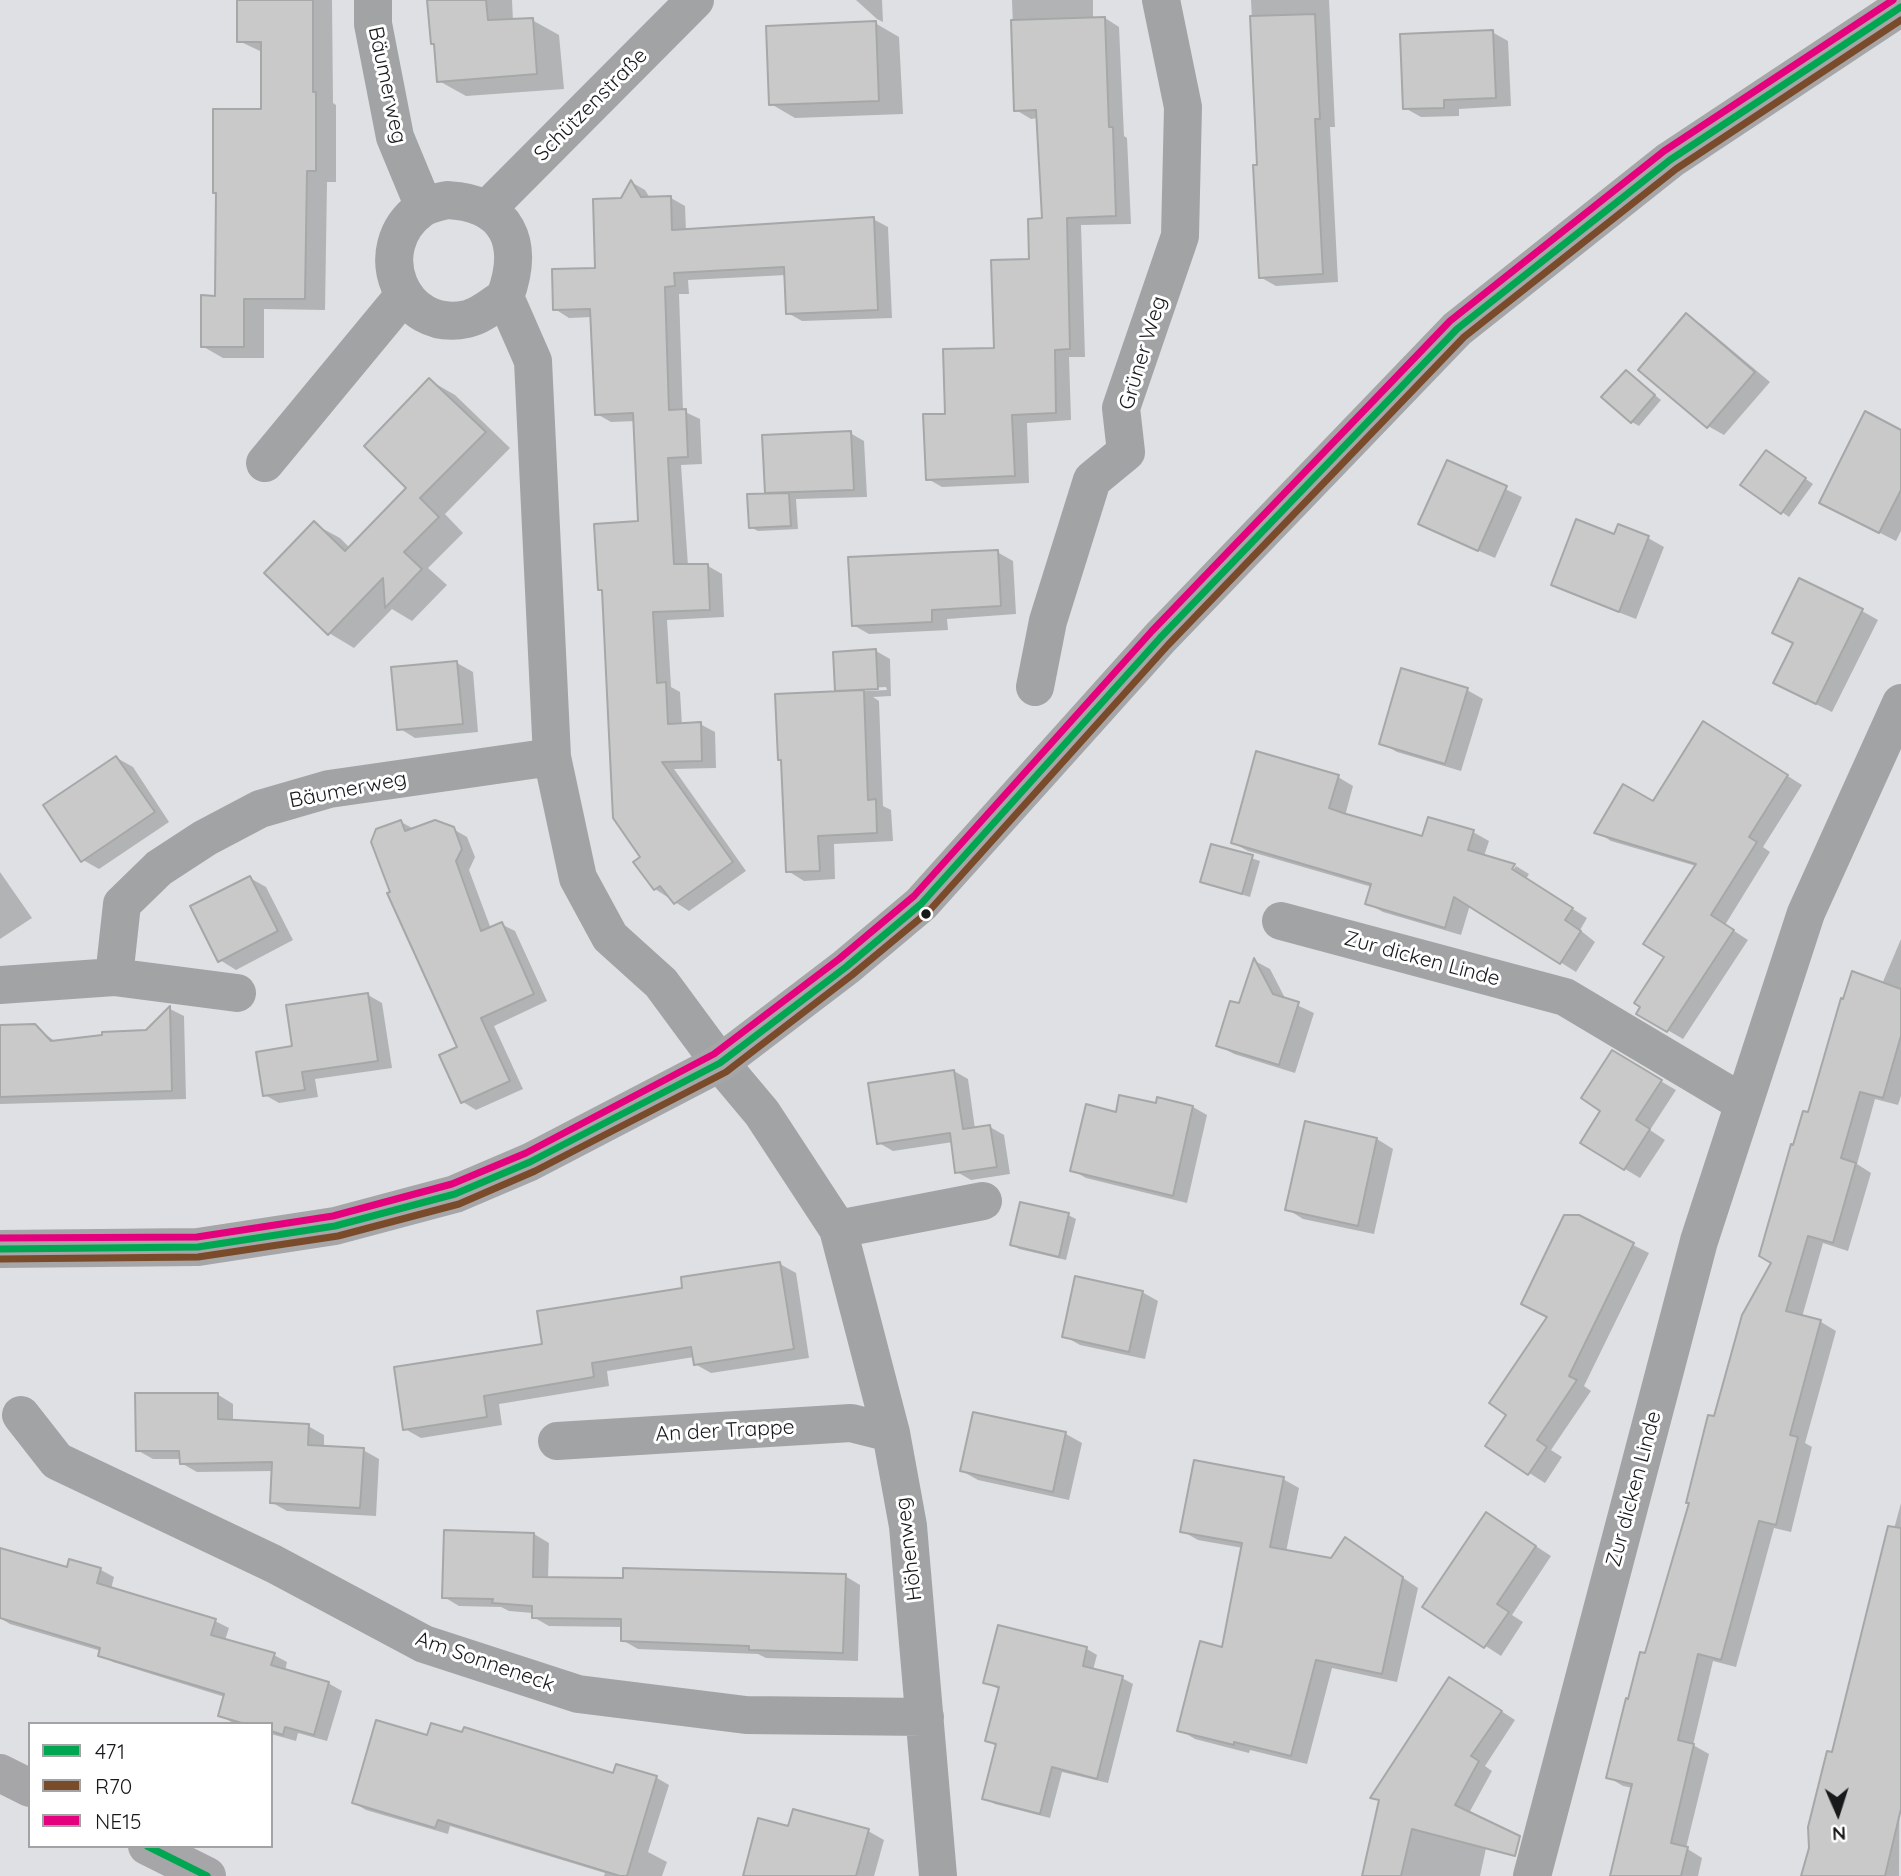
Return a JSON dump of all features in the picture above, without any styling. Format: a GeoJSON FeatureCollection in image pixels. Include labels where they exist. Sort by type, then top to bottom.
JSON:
{"type":"FeatureCollection","features":[{"type":"Feature","properties":{"kind":"main road"},"geometry":{"type":"LineString","coordinates":[[0,1249],[198,1247],[335,1226],[468,1189],[530,1162],[720,1063],[846,967],[921,904],[1160,638],[1457,329],[1670,160],[1901,7]]}},
{"type":"Feature","properties":{"kind":"main road"},"geometry":{"type":"LineString","coordinates":[[0,1773],[28,1787]]}},
{"type":"Feature","properties":{"kind":"main road"},"geometry":{"type":"LineString","coordinates":[[151,1848],[207,1876]]}},
{"type":"Feature","properties":{"kind":"street","name":"Bäumerweg"},"geometry":{"type":"LineString","coordinates":[[373,0],[373,24],[395,137],[424,207]]}},
{"type":"Feature","properties":{"kind":"street","name":"Schützenstraße"},"geometry":{"type":"LineString","coordinates":[[487,209],[695,0]]}},
{"type":"Feature","properties":{"kind":"street","name":"Grüner Weg"},"geometry":{"type":"LineString","coordinates":[[1035,687],[1048,621],[1092,480],[1126,452],[1121,408],[1180,236],[1183,107],[1161,0]]}},
{"type":"Feature","properties":{"kind":"street"},"geometry":{"type":"LineString","coordinates":[[505,297],[477,317],[465,320],[444,320],[424,313],[404,295],[393,268],[397,238],[408,220],[424,207],[447,200],[468,201],[487,209],[501,222],[512,240],[514,262],[505,297],[533,361],[552,757],[578,878],[610,937],[661,983],[720,1063]]}},
{"type":"Feature","properties":{"kind":"street"},"geometry":{"type":"LineString","coordinates":[[265,463],[404,295]]}},
{"type":"Feature","properties":{"kind":"street","name":"Zur dicken Linde"},"geometry":{"type":"LineString","coordinates":[[1532,1876],[1699,1241],[1806,913],[1901,704]]}},
{"type":"Feature","properties":{"kind":"street","name":"Bäumerweg"},"geometry":{"type":"LineString","coordinates":[[114,978],[121,904],[159,868],[205,838],[260,809],[329,789],[552,757]]}},
{"type":"Feature","properties":{"kind":"street","name":"Zur dicken Linde"},"geometry":{"type":"LineString","coordinates":[[1281,921],[1565,997],[1743,1103]]}},
{"type":"Feature","properties":{"kind":"street"},"geometry":{"type":"LineString","coordinates":[[0,985],[114,978],[237,993]]}},
{"type":"Feature","properties":{"kind":"street","name":"Höhenweg"},"geometry":{"type":"LineString","coordinates":[[720,1063],[762,1113],[838,1229],[891,1433],[908,1526],[938,1876]]}},
{"type":"Feature","properties":{"kind":"street"},"geometry":{"type":"LineString","coordinates":[[838,1229],[983,1201]]}},
{"type":"Feature","properties":{"kind":"street","name":"Am Sonneneck"},"geometry":{"type":"LineString","coordinates":[[21,1415],[57,1461],[274,1564],[424,1644],[578,1694],[746,1715],[925,1717]]}},
{"type":"Feature","properties":{"kind":"street","name":"An der Trappe"},"geometry":{"type":"LineString","coordinates":[[558,1441],[850,1423],[891,1433]]}},
{"type":"Feature","properties":{"kind":"building"},"geometry":{"type":"Polygon","coordinates":[[[237,0],[313,0],[316,171],[307,171],[305,299],[244,299],[244,347],[201,347],[201,295],[215,296],[216,193],[213,193],[213,109],[261,109],[261,42],[237,42],[237,0]]]}},
{"type":"Feature","properties":{"kind":"building"},"geometry":{"type":"Polygon","coordinates":[[[427,0],[486,0],[488,20],[533,18],[537,74],[437,82],[427,0]]]}},
{"type":"Feature","properties":{"kind":"building"},"geometry":{"type":"Polygon","coordinates":[[[1315,14],[1320,119],[1315,119],[1323,274],[1259,278],[1253,165],[1257,165],[1250,16],[1315,14]]]}},
{"type":"Feature","properties":{"kind":"building"},"geometry":{"type":"Polygon","coordinates":[[[1105,17],[1116,216],[1067,218],[1070,349],[1055,350],[1056,413],[1012,415],[1015,476],[926,480],[923,414],[945,414],[943,349],[994,348],[991,260],[1029,259],[1028,219],[1042,218],[1036,110],[1014,111],[1011,20],[1105,17]]]}},
{"type":"Feature","properties":{"kind":"building"},"geometry":{"type":"Polygon","coordinates":[[[876,21],[879,101],[769,105],[766,26],[876,21]]]}},
{"type":"Feature","properties":{"kind":"building"},"geometry":{"type":"Polygon","coordinates":[[[1493,30],[1496,98],[1444,100],[1444,108],[1403,109],[1400,34],[1493,30]]]}},
{"type":"Feature","properties":{"kind":"building"},"geometry":{"type":"Polygon","coordinates":[[[631,180],[641,197],[671,196],[672,230],[874,217],[878,310],[786,314],[784,267],[674,273],[675,286],[665,287],[669,410],[686,409],[688,457],[668,458],[674,564],[708,564],[710,610],[653,612],[657,683],[666,682],[668,724],[701,722],[702,761],[662,762],[733,862],[674,904],[660,886],[654,890],[633,862],[640,857],[613,818],[602,590],[598,590],[594,524],[638,521],[633,413],[595,415],[590,309],[553,310],[552,269],[595,268],[593,199],[621,198],[631,180]]]}},
{"type":"Feature","properties":{"kind":"building"},"geometry":{"type":"Polygon","coordinates":[[[1686,313],[1755,372],[1707,428],[1638,370],[1686,313]]]}},
{"type":"Feature","properties":{"kind":"building"},"geometry":{"type":"Polygon","coordinates":[[[1626,370],[1655,395],[1631,423],[1601,397],[1626,370]]]}},
{"type":"Feature","properties":{"kind":"building"},"geometry":{"type":"Polygon","coordinates":[[[429,378],[486,432],[420,498],[439,517],[404,552],[422,569],[385,608],[383,578],[328,635],[264,573],[314,521],[345,551],[406,488],[364,446],[429,378]]]}},
{"type":"Feature","properties":{"kind":"building"},"geometry":{"type":"Polygon","coordinates":[[[1865,411],[1901,430],[1901,490],[1879,533],[1819,503],[1865,411]]]}},
{"type":"Feature","properties":{"kind":"building"},"geometry":{"type":"Polygon","coordinates":[[[851,431],[854,490],[765,493],[762,435],[851,431]]]}},
{"type":"Feature","properties":{"kind":"building"},"geometry":{"type":"Polygon","coordinates":[[[1766,450],[1806,478],[1781,514],[1740,485],[1766,450]]]}},
{"type":"Feature","properties":{"kind":"building"},"geometry":{"type":"Polygon","coordinates":[[[1447,460],[1507,486],[1478,551],[1418,524],[1447,460]]]}},
{"type":"Feature","properties":{"kind":"building"},"geometry":{"type":"Polygon","coordinates":[[[789,493],[791,526],[749,528],[747,494],[789,493]]]}},
{"type":"Feature","properties":{"kind":"building"},"geometry":{"type":"Polygon","coordinates":[[[1576,519],[1614,534],[1618,524],[1649,536],[1619,612],[1551,585],[1576,519]]]}},
{"type":"Feature","properties":{"kind":"building"},"geometry":{"type":"Polygon","coordinates":[[[998,550],[1001,606],[932,610],[932,622],[852,626],[848,557],[998,550]]]}},
{"type":"Feature","properties":{"kind":"building"},"geometry":{"type":"Polygon","coordinates":[[[1799,578],[1863,609],[1816,704],[1773,683],[1793,643],[1772,633],[1799,578]]]}},
{"type":"Feature","properties":{"kind":"building"},"geometry":{"type":"Polygon","coordinates":[[[876,649],[878,689],[835,691],[833,652],[876,649]]]}},
{"type":"Feature","properties":{"kind":"building"},"geometry":{"type":"Polygon","coordinates":[[[457,661],[463,724],[397,730],[391,667],[457,661]]]}},
{"type":"Feature","properties":{"kind":"building"},"geometry":{"type":"Polygon","coordinates":[[[1401,668],[1468,688],[1445,764],[1379,744],[1401,668]]]}},
{"type":"Feature","properties":{"kind":"building"},"geometry":{"type":"Polygon","coordinates":[[[864,690],[868,800],[876,799],[877,833],[818,836],[820,871],[786,872],[775,694],[864,690]]]}},
{"type":"Feature","properties":{"kind":"building"},"geometry":{"type":"Polygon","coordinates":[[[1703,721],[1788,775],[1749,837],[1757,842],[1711,915],[1734,930],[1667,1032],[1636,1014],[1640,1007],[1634,1003],[1664,957],[1643,944],[1696,864],[1594,833],[1623,784],[1653,801],[1703,721]]]}},
{"type":"Feature","properties":{"kind":"building"},"geometry":{"type":"Polygon","coordinates":[[[1256,751],[1339,775],[1329,808],[1422,836],[1428,817],[1474,830],[1468,850],[1515,864],[1512,869],[1573,908],[1565,920],[1581,931],[1560,964],[1454,897],[1445,928],[1365,904],[1371,884],[1231,843],[1256,751]]]}},
{"type":"Feature","properties":{"kind":"building"},"geometry":{"type":"Polygon","coordinates":[[[116,756],[155,812],[81,862],[43,805],[116,756]]]}},
{"type":"Feature","properties":{"kind":"building"},"geometry":{"type":"Polygon","coordinates":[[[401,820],[405,831],[435,820],[454,827],[462,849],[456,861],[481,931],[502,922],[534,994],[481,1018],[510,1081],[461,1103],[439,1055],[457,1047],[387,893],[390,892],[371,842],[376,829],[401,820]]]}},
{"type":"Feature","properties":{"kind":"building"},"geometry":{"type":"Polygon","coordinates":[[[1211,844],[1253,855],[1242,894],[1200,882],[1211,844]]]}},
{"type":"Feature","properties":{"kind":"building"},"geometry":{"type":"Polygon","coordinates":[[[250,876],[278,931],[218,962],[190,906],[250,876]]]}},
{"type":"Feature","properties":{"kind":"building"},"geometry":{"type":"Polygon","coordinates":[[[1254,958],[1273,994],[1299,1002],[1279,1065],[1216,1046],[1230,1001],[1239,1003],[1254,958]]]}},
{"type":"Feature","properties":{"kind":"building"},"geometry":{"type":"Polygon","coordinates":[[[1852,971],[1901,989],[1901,1036],[1883,1098],[1860,1092],[1841,1158],[1856,1163],[1833,1243],[1808,1236],[1786,1311],[1821,1320],[1790,1435],[1798,1437],[1776,1525],[1759,1521],[1721,1660],[1698,1654],[1678,1740],[1694,1744],[1671,1843],[1688,1847],[1681,1876],[1610,1876],[1632,1784],[1606,1778],[1626,1698],[1628,1699],[1640,1652],[1645,1653],[1689,1503],[1686,1503],[1708,1415],[1714,1416],[1742,1315],[1771,1263],[1759,1256],[1791,1144],[1793,1145],[1803,1111],[1808,1112],[1841,998],[1843,999],[1852,971]]]}},
{"type":"Feature","properties":{"kind":"building"},"geometry":{"type":"Polygon","coordinates":[[[368,993],[378,1061],[302,1072],[305,1090],[263,1096],[256,1052],[292,1046],[286,1005],[368,993]]]}},
{"type":"Feature","properties":{"kind":"building"},"geometry":{"type":"Polygon","coordinates":[[[170,1006],[172,1091],[0,1097],[0,1025],[35,1024],[51,1041],[102,1035],[102,1032],[146,1030],[170,1006]]]}},
{"type":"Feature","properties":{"kind":"building"},"geometry":{"type":"Polygon","coordinates":[[[1612,1050],[1662,1080],[1636,1120],[1650,1129],[1624,1170],[1580,1143],[1600,1111],[1581,1098],[1612,1050]]]}},
{"type":"Feature","properties":{"kind":"building"},"geometry":{"type":"Polygon","coordinates":[[[954,1070],[963,1129],[990,1125],[997,1167],[955,1173],[950,1133],[877,1144],[868,1083],[954,1070]]]}},
{"type":"Feature","properties":{"kind":"building"},"geometry":{"type":"Polygon","coordinates":[[[1119,1095],[1156,1103],[1157,1097],[1193,1106],[1173,1196],[1070,1171],[1086,1104],[1116,1112],[1119,1095]]]}},
{"type":"Feature","properties":{"kind":"building"},"geometry":{"type":"Polygon","coordinates":[[[1305,1121],[1377,1138],[1358,1226],[1285,1210],[1305,1121]]]}},
{"type":"Feature","properties":{"kind":"building"},"geometry":{"type":"Polygon","coordinates":[[[1020,1202],[1069,1213],[1059,1257],[1010,1245],[1020,1202]]]}},
{"type":"Feature","properties":{"kind":"building"},"geometry":{"type":"Polygon","coordinates":[[[1564,1215],[1579,1215],[1634,1243],[1569,1376],[1577,1380],[1537,1440],[1547,1447],[1528,1475],[1485,1446],[1506,1415],[1489,1403],[1547,1317],[1521,1304],[1564,1215]]]}},
{"type":"Feature","properties":{"kind":"building"},"geometry":{"type":"Polygon","coordinates":[[[780,1262],[794,1349],[694,1365],[691,1347],[592,1363],[594,1377],[484,1396],[487,1417],[403,1430],[394,1367],[542,1344],[537,1311],[682,1288],[681,1277],[780,1262]]]}},
{"type":"Feature","properties":{"kind":"building"},"geometry":{"type":"Polygon","coordinates":[[[1075,1276],[1143,1291],[1129,1352],[1062,1337],[1075,1276]]]}},
{"type":"Feature","properties":{"kind":"building"},"geometry":{"type":"Polygon","coordinates":[[[135,1393],[218,1393],[218,1419],[309,1424],[308,1445],[364,1448],[360,1508],[270,1503],[272,1462],[180,1464],[179,1451],[136,1451],[135,1393]]]}},
{"type":"Feature","properties":{"kind":"building"},"geometry":{"type":"Polygon","coordinates":[[[973,1412],[1066,1432],[1053,1492],[960,1471],[973,1412]]]}},
{"type":"Feature","properties":{"kind":"building"},"geometry":{"type":"Polygon","coordinates":[[[1194,1460],[1284,1477],[1270,1547],[1331,1558],[1345,1537],[1403,1577],[1382,1674],[1316,1660],[1291,1756],[1177,1731],[1200,1641],[1222,1647],[1242,1543],[1180,1532],[1194,1460]]]}},
{"type":"Feature","properties":{"kind":"building"},"geometry":{"type":"Polygon","coordinates":[[[1486,1512],[1536,1546],[1497,1604],[1509,1612],[1484,1648],[1422,1607],[1486,1512]]]}},
{"type":"Feature","properties":{"kind":"building"},"geometry":{"type":"Polygon","coordinates":[[[1888,1526],[1901,1528],[1901,1809],[1885,1876],[1801,1876],[1809,1848],[1808,1827],[1827,1751],[1832,1752],[1888,1526]]]}},
{"type":"Feature","properties":{"kind":"building"},"geometry":{"type":"Polygon","coordinates":[[[444,1530],[534,1533],[533,1577],[623,1578],[623,1568],[846,1574],[843,1653],[621,1641],[621,1619],[532,1618],[532,1606],[492,1603],[493,1599],[442,1598],[444,1530]]]}},
{"type":"Feature","properties":{"kind":"building"},"geometry":{"type":"Polygon","coordinates":[[[0,1548],[67,1567],[69,1559],[101,1568],[97,1583],[216,1619],[211,1635],[275,1653],[271,1665],[329,1682],[314,1735],[285,1727],[283,1735],[273,1732],[273,1722],[238,1722],[218,1716],[224,1694],[98,1656],[100,1648],[0,1618],[0,1548]]]}},
{"type":"Feature","properties":{"kind":"building"},"geometry":{"type":"Polygon","coordinates":[[[998,1625],[1087,1647],[1083,1666],[1123,1676],[1097,1779],[1052,1767],[1040,1814],[982,1799],[996,1744],[985,1741],[999,1687],[983,1683],[998,1625]]]}},
{"type":"Feature","properties":{"kind":"building"},"geometry":{"type":"Polygon","coordinates":[[[1449,1677],[1502,1711],[1471,1756],[1479,1761],[1455,1805],[1520,1836],[1515,1856],[1412,1829],[1401,1876],[1362,1876],[1379,1800],[1370,1798],[1449,1677]]]}},
{"type":"Feature","properties":{"kind":"building"},"geometry":{"type":"Polygon","coordinates":[[[376,1720],[427,1735],[431,1723],[462,1732],[464,1727],[613,1773],[616,1764],[657,1776],[627,1876],[438,1820],[435,1828],[352,1803],[376,1720]]]}},
{"type":"Feature","properties":{"kind":"building"},"geometry":{"type":"Polygon","coordinates":[[[793,1809],[869,1829],[856,1876],[743,1876],[758,1818],[788,1826],[793,1809]]]}},
{"type":"Feature","properties":{"kind":"transit line","name":"NE15"},"geometry":{"type":"LineString","coordinates":[[0,1238],[197,1237],[333,1216],[452,1184],[526,1153],[714,1054],[839,959],[914,896],[1152,631],[1450,321],[1664,151],[1893,0]]}},
{"type":"Feature","properties":{"kind":"transit line","name":"471"},"geometry":{"type":"LineString","coordinates":[[0,1249],[198,1247],[335,1226],[455,1194],[530,1162],[720,1063],[846,967],[921,904],[1160,638],[1457,329],[1670,160],[1901,7]]}},
{"type":"Feature","properties":{"kind":"transit line","name":"R70"},"geometry":{"type":"LineString","coordinates":[[0,1259],[198,1257],[338,1236],[459,1204],[535,1171],[726,1072],[852,975],[929,911],[1168,645],[1464,337],[1676,169],[1901,20]]}},
{"type":"Feature","properties":{"kind":"transit line","name":"471"},"geometry":{"type":"LineString","coordinates":[[151,1848],[207,1876]]}}]}
